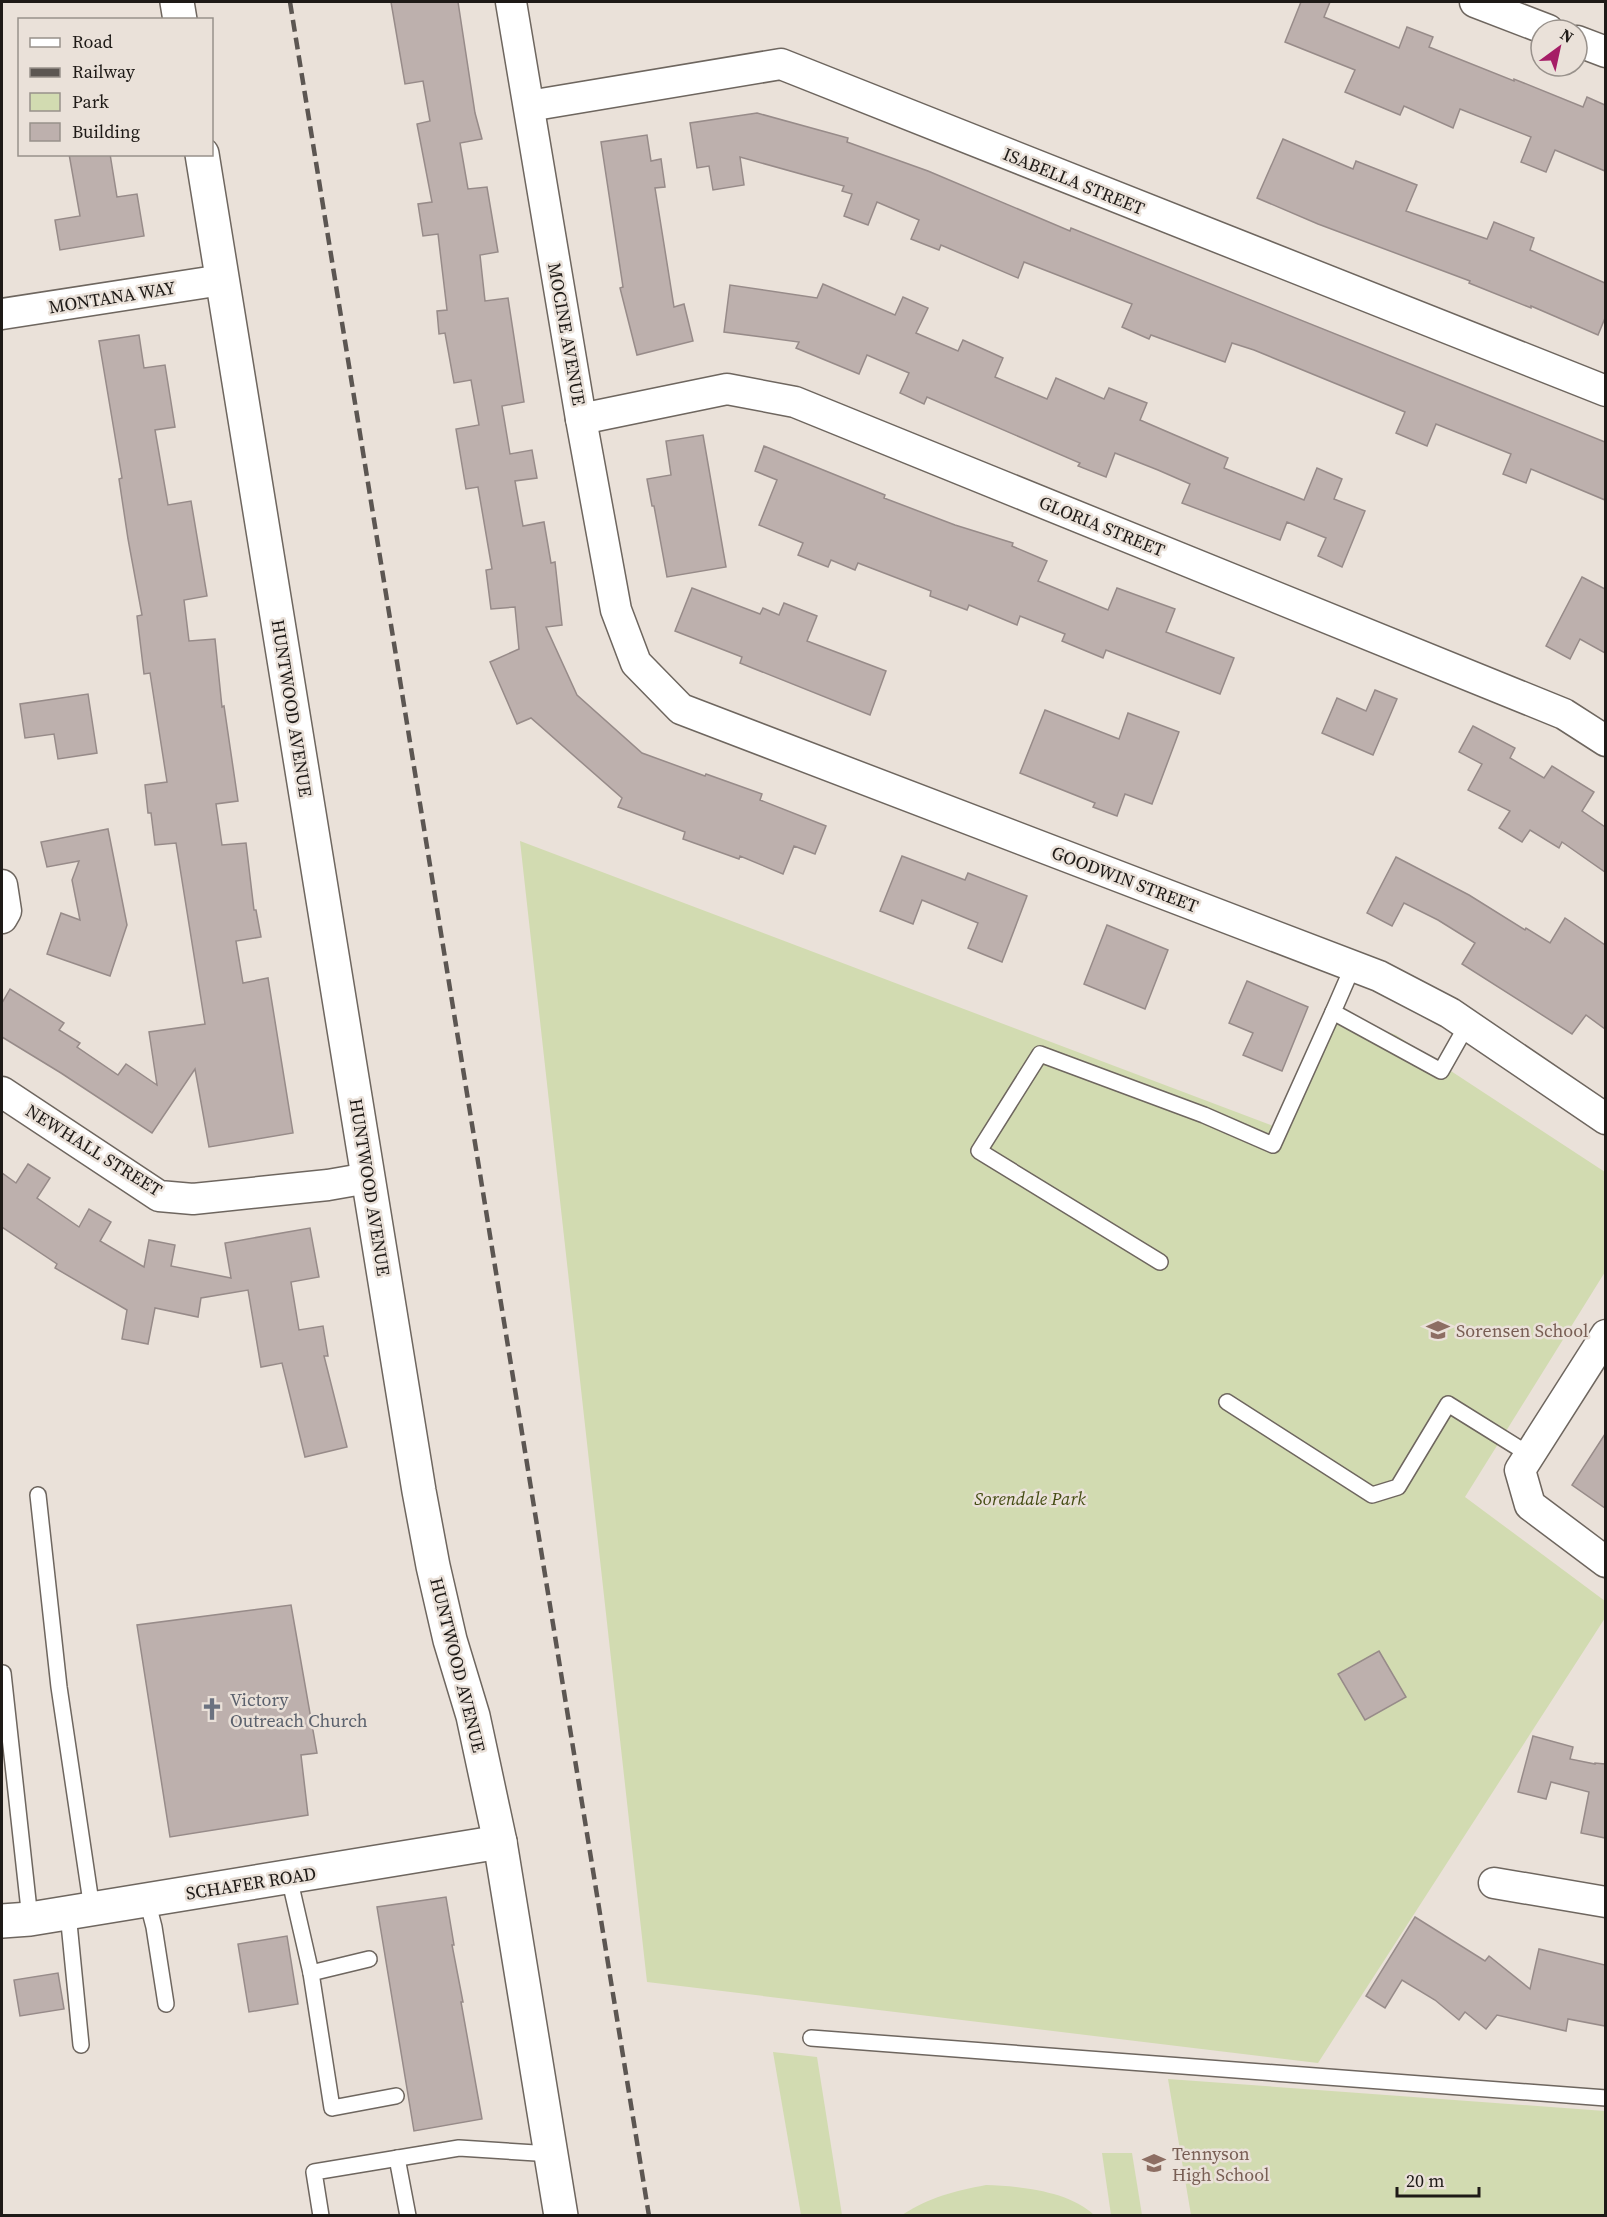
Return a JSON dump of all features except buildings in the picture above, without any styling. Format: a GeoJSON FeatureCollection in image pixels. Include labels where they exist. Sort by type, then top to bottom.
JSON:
{"type":"FeatureCollection","features":[{"type":"Feature","properties":{"kind":"street"},"geometry":{"type":"LineString","coordinates":[[177,2],[180,18]]}},
{"type":"Feature","properties":{"kind":"street","name":"MOCINE AVENUE"},"geometry":{"type":"LineString","coordinates":[[511,2],[581,419],[616,610],[636,663]]}},
{"type":"Feature","properties":{"kind":"street"},"geometry":{"type":"LineString","coordinates":[[1475,2],[1529,23]]}},
{"type":"Feature","properties":{"kind":"street"},"geometry":{"type":"LineString","coordinates":[[1589,46],[1605,52]]}},
{"type":"Feature","properties":{"kind":"street","name":"ISABELLA STREET"},"geometry":{"type":"LineString","coordinates":[[529,106],[781,64],[1605,391]]}},
{"type":"Feature","properties":{"kind":"street","name":"HUNTWOOD AVENUE"},"geometry":{"type":"LineString","coordinates":[[202,156],[419,1491],[450,1640],[473,1716],[500,1842],[561,2216]]}},
{"type":"Feature","properties":{"kind":"street","name":"MONTANA WAY"},"geometry":{"type":"LineString","coordinates":[[2,314],[222,280]]}},
{"type":"Feature","properties":{"kind":"street","name":"GLORIA STREET"},"geometry":{"type":"LineString","coordinates":[[581,419],[727,389],[795,402],[1564,714],[1605,741]]}},
{"type":"Feature","properties":{"kind":"street","name":"GOODWIN STREET"},"geometry":{"type":"LineString","coordinates":[[636,663],[681,709],[1353,966],[1409,992],[1450,1013],[1605,1119]]}},
{"type":"Feature","properties":{"kind":"street"},"geometry":{"type":"LineString","coordinates":[[2,885],[6,910],[2,918]]}},
{"type":"Feature","properties":{"kind":"street","name":"NEWHALL STREET"},"geometry":{"type":"LineString","coordinates":[[2,1092],[159,1196],[193,1198],[328,1185],[368,1178]]}},
{"type":"Feature","properties":{"kind":"street"},"geometry":{"type":"LineString","coordinates":[[1605,1335],[1525,1462],[1530,1504],[1605,1562]]}},
{"type":"Feature","properties":{"kind":"street","name":"SCHAFER ROAD"},"geometry":{"type":"LineString","coordinates":[[16,1920],[500,1842]]}},
{"type":"Feature","properties":{"kind":"street"},"geometry":{"type":"LineString","coordinates":[[1494,1883],[1605,1902]]}},
{"type":"Feature","properties":{"kind":"lane"},"geometry":{"type":"LineString","coordinates":[[1161,1262],[979,1151],[1040,1054],[1204,1115],[1273,1145],[1353,966]]}},
{"type":"Feature","properties":{"kind":"lane"},"geometry":{"type":"LineString","coordinates":[[1333,1012],[1441,1071],[1467,1025]]}},
{"type":"Feature","properties":{"kind":"lane"},"geometry":{"type":"LineString","coordinates":[[1227,1402],[1372,1495],[1398,1487],[1448,1404],[1525,1462]]}},
{"type":"Feature","properties":{"kind":"lane"},"geometry":{"type":"LineString","coordinates":[[38,1495],[80,1911],[81,2045]]}},
{"type":"Feature","properties":{"kind":"lane"},"geometry":{"type":"LineString","coordinates":[[3,1673],[16,1920]]}},
{"type":"Feature","properties":{"kind":"lane"},"geometry":{"type":"LineString","coordinates":[[289,1877],[311,1973],[332,2108],[396,2096]]}},
{"type":"Feature","properties":{"kind":"lane"},"geometry":{"type":"LineString","coordinates":[[147,1900],[154,1927],[166,2004]]}},
{"type":"Feature","properties":{"kind":"lane"},"geometry":{"type":"LineString","coordinates":[[311,1973],[369,1959]]}},
{"type":"Feature","properties":{"kind":"lane"},"geometry":{"type":"LineString","coordinates":[[812,2038],[1605,2098]]}},
{"type":"Feature","properties":{"kind":"lane"},"geometry":{"type":"LineString","coordinates":[[321,2216],[314,2172],[459,2148],[552,2154]]}},
{"type":"Feature","properties":{"kind":"lane"},"geometry":{"type":"LineString","coordinates":[[397,2158],[408,2216]]}},
{"type":"Feature","properties":{"kind":"green space","name":"Sorendale Park"},"geometry":{"type":"Polygon","coordinates":[[[520,841],[1273,1126],[1326,1009],[1396,1035],[1605,1172],[1605,1272],[1465,1497],[1605,1601],[1605,1618],[1318,2063],[647,1982],[520,841]]]}},
{"type":"Feature","properties":{"kind":"green space"},"geometry":{"type":"Polygon","coordinates":[[[773,2052],[817,2057],[842,2215],[801,2215],[773,2052]]]}},
{"type":"Feature","properties":{"kind":"green space"},"geometry":{"type":"Polygon","coordinates":[[[1168,2079],[1605,2111],[1605,2215],[1191,2215],[1168,2079]]]}},
{"type":"Feature","properties":{"kind":"green space"},"geometry":{"type":"Polygon","coordinates":[[[1102,2153],[1132,2153],[1142,2215],[1111,2215],[1102,2153]]]}},
{"type":"Feature","properties":{"kind":"green space"},"geometry":{"type":"Polygon","coordinates":[[[986,2185],[1043,2191],[1058,2195],[1084,2207],[1094,2215],[902,2215],[942,2196],[986,2185]]]}},
{"type":"Feature","properties":{"kind":"railway"},"geometry":{"type":"LineString","coordinates":[[290,2],[649,2216]]}},
{"type":"Feature","properties":{"kind":"place","name":"Sorensen School"},"geometry":{"type":"Point","coordinates":[1438,1330]}},
{"type":"Feature","properties":{"kind":"place","name":"Victory Outreach Church"},"geometry":{"type":"Point","coordinates":[212,1709]}},
{"type":"Feature","properties":{"kind":"place","name":"Tennyson High School"},"geometry":{"type":"Point","coordinates":[1154,2163]}}]}
